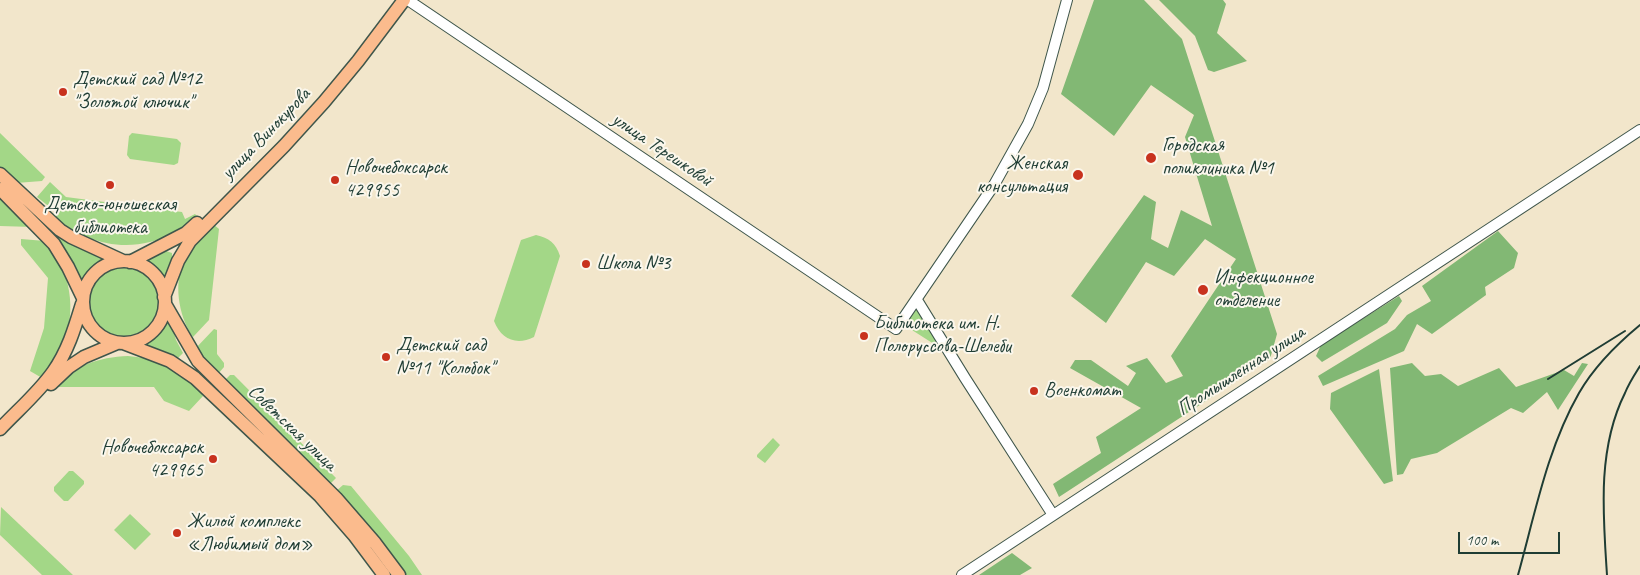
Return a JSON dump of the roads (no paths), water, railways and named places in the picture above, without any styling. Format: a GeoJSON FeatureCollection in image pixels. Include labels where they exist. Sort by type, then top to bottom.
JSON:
{"type":"FeatureCollection","features":[{"type":"Feature","properties":{"kind":"main road","name":"улица Винокурова"},"geometry":{"type":"LineString","coordinates":[[164,300],[178,261],[190,241],[284,146],[324,102],[358,61],[385,21],[395,0]]}},
{"type":"Feature","properties":{"kind":"main road","name":"улица Винокурова"},"geometry":{"type":"LineString","coordinates":[[126,262],[186,233],[192,228],[332,82],[404,0]]}},
{"type":"Feature","properties":{"kind":"main road"},"geometry":{"type":"LineString","coordinates":[[0,174],[60,230],[126,262]]}},
{"type":"Feature","properties":{"kind":"main road"},"geometry":{"type":"LineString","coordinates":[[0,189],[54,244],[68,266],[91,327],[102,338],[120,343]]}},
{"type":"Feature","properties":{"kind":"main road"},"geometry":{"type":"LineString","coordinates":[[0,429],[54,371],[71,337],[87,283],[98,270],[113,263],[126,262],[139,264],[153,274],[161,285],[164,300],[160,322],[150,334],[133,342],[120,343],[84,357],[69,368],[0,436]]}},
{"type":"Feature","properties":{"kind":"main road","name":"Советская улица"},"geometry":{"type":"LineString","coordinates":[[164,300],[198,361],[336,498],[363,528],[399,575]]}},
{"type":"Feature","properties":{"kind":"main road","name":"Советская улица"},"geometry":{"type":"LineString","coordinates":[[120,343],[170,361],[195,378],[320,496],[354,535],[384,575]]}},
{"type":"Feature","properties":{"kind":"street","name":"улица Терешковой"},"geometry":{"type":"LineString","coordinates":[[408,0],[896,329],[917,300]]}},
{"type":"Feature","properties":{"kind":"street"},"geometry":{"type":"LineString","coordinates":[[1052,515],[917,300],[994,185],[1028,124],[1043,88],[1067,0]]}},
{"type":"Feature","properties":{"kind":"street","name":"Промышленная улица"},"geometry":{"type":"LineString","coordinates":[[962,575],[1640,130]]}},
{"type":"Feature","properties":{"kind":"railway"},"geometry":{"type":"LineString","coordinates":[[1518,575],[1550,459],[1568,414],[1585,383],[1599,365],[1640,325]]}},
{"type":"Feature","properties":{"kind":"railway"},"geometry":{"type":"LineString","coordinates":[[1548,379],[1625,331]]}},
{"type":"Feature","properties":{"kind":"railway"},"geometry":{"type":"LineString","coordinates":[[1607,575],[1604,529],[1606,459],[1616,414],[1628,386],[1640,366]]}},
{"type":"Feature","properties":{"kind":"place","name":"Детский сад №12 \"Золотой ключик\""},"geometry":{"type":"Point","coordinates":[63,92]}},
{"type":"Feature","properties":{"kind":"place","name":"Городская поликлиника №1"},"geometry":{"type":"Point","coordinates":[1151,158]}},
{"type":"Feature","properties":{"kind":"place","name":"Женская консультация"},"geometry":{"type":"Point","coordinates":[1078,175]}},
{"type":"Feature","properties":{"kind":"place","name":"Новочебоксарск 429955"},"geometry":{"type":"Point","coordinates":[335,180]}},
{"type":"Feature","properties":{"kind":"place","name":"Детско-юношеская библиотека"},"geometry":{"type":"Point","coordinates":[110,185]}},
{"type":"Feature","properties":{"kind":"place","name":"Школа №3"},"geometry":{"type":"Point","coordinates":[586,264]}},
{"type":"Feature","properties":{"kind":"place","name":"Инфекционное отделение"},"geometry":{"type":"Point","coordinates":[1203,290]}},
{"type":"Feature","properties":{"kind":"place","name":"Библиотека им. Н. Полоруссова-Шелеби"},"geometry":{"type":"Point","coordinates":[864,336]}},
{"type":"Feature","properties":{"kind":"place","name":"Детский сад №11 \"Колобок\""},"geometry":{"type":"Point","coordinates":[386,357]}},
{"type":"Feature","properties":{"kind":"place","name":"Военкомат"},"geometry":{"type":"Point","coordinates":[1034,391]}},
{"type":"Feature","properties":{"kind":"place","name":"Новочебоксарск 429965"},"geometry":{"type":"Point","coordinates":[213,459]}},
{"type":"Feature","properties":{"kind":"place","name":"Жилой комплекс «Любимый дом»"},"geometry":{"type":"Point","coordinates":[177,533]}}]}
